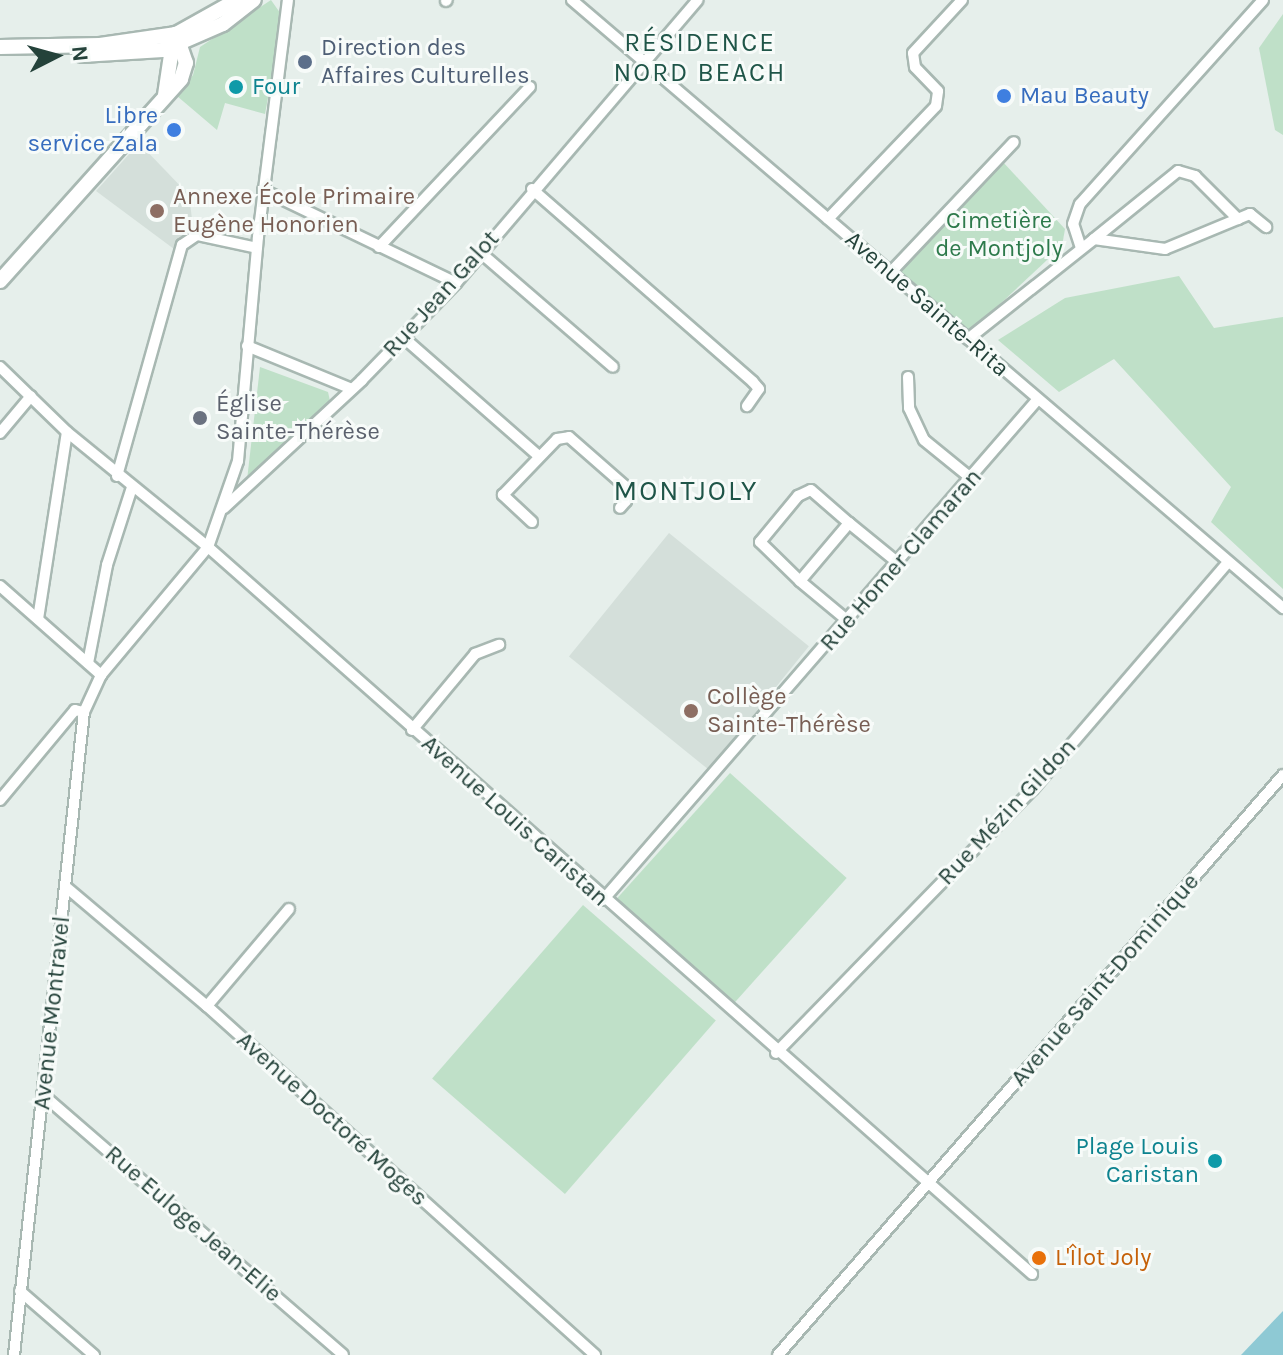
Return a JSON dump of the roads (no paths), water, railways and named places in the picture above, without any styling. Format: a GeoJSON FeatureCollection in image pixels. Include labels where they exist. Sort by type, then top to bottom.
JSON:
{"type":"FeatureCollection","features":[{"type":"Feature","properties":{"kind":"main road"},"geometry":{"type":"LineString","coordinates":[[0,47],[46,49],[178,39],[237,0]]}},
{"type":"Feature","properties":{"kind":"main road"},"geometry":{"type":"LineString","coordinates":[[144,54],[223,24],[254,0]]}},
{"type":"Feature","properties":{"kind":"main road"},"geometry":{"type":"LineString","coordinates":[[161,101],[170,71],[171,55],[178,39]]}},
{"type":"Feature","properties":{"kind":"main road"},"geometry":{"type":"LineString","coordinates":[[0,281],[185,74],[178,39]]}},
{"type":"Feature","properties":{"kind":"main road"},"geometry":{"type":"LineString","coordinates":[[46,49],[71,54],[144,54],[160,57],[170,71]]}},
{"type":"Feature","properties":{"kind":"street"},"geometry":{"type":"LineString","coordinates":[[278,0],[287,16]]}},
{"type":"Feature","properties":{"kind":"street","name":"Avenue Montravel"},"geometry":{"type":"LineString","coordinates":[[14,1355],[84,712],[101,675],[208,547],[238,461],[263,190],[288,0]]}},
{"type":"Feature","properties":{"kind":"street","name":"Avenue Sainte-Rita"},"geometry":{"type":"LineString","coordinates":[[572,0],[1283,608]]}},
{"type":"Feature","properties":{"kind":"street","name":"Rue Jean Galot"},"geometry":{"type":"LineString","coordinates":[[223,509],[352,389],[456,283],[532,189],[698,0]]}},
{"type":"Feature","properties":{"kind":"street"},"geometry":{"type":"LineString","coordinates":[[828,219],[936,106],[938,91],[915,67],[913,53],[962,0]]}},
{"type":"Feature","properties":{"kind":"street"},"geometry":{"type":"LineString","coordinates":[[1081,248],[1073,224],[1080,204],[1263,0]]}},
{"type":"Feature","properties":{"kind":"street"},"geometry":{"type":"LineString","coordinates":[[379,247],[530,87]]}},
{"type":"Feature","properties":{"kind":"street"},"geometry":{"type":"LineString","coordinates":[[890,273],[1014,142]]}},
{"type":"Feature","properties":{"kind":"street"},"geometry":{"type":"LineString","coordinates":[[968,339],[1178,171],[1195,176],[1238,219]]}},
{"type":"Feature","properties":{"kind":"street"},"geometry":{"type":"LineString","coordinates":[[532,189],[753,382],[759,389],[747,406]]}},
{"type":"Feature","properties":{"kind":"street"},"geometry":{"type":"LineString","coordinates":[[263,190],[456,283]]}},
{"type":"Feature","properties":{"kind":"street"},"geometry":{"type":"LineString","coordinates":[[1094,239],[1171,249],[1255,214],[1266,227]]}},
{"type":"Feature","properties":{"kind":"street"},"geometry":{"type":"LineString","coordinates":[[117,476],[182,245],[197,235],[257,248]]}},
{"type":"Feature","properties":{"kind":"street"},"geometry":{"type":"LineString","coordinates":[[481,253],[613,367]]}},
{"type":"Feature","properties":{"kind":"street"},"geometry":{"type":"LineString","coordinates":[[404,338],[539,456]]}},
{"type":"Feature","properties":{"kind":"street"},"geometry":{"type":"LineString","coordinates":[[247,346],[352,389]]}},
{"type":"Feature","properties":{"kind":"street","name":"Avenue Louis Caristan"},"geometry":{"type":"LineString","coordinates":[[0,367],[117,476],[208,547],[776,1053],[1032,1274]]}},
{"type":"Feature","properties":{"kind":"street"},"geometry":{"type":"LineString","coordinates":[[908,377],[909,408],[924,440],[972,479]]}},
{"type":"Feature","properties":{"kind":"street"},"geometry":{"type":"LineString","coordinates":[[0,433],[31,396]]}},
{"type":"Feature","properties":{"kind":"street","name":"Rue Homer Clamaran"},"geometry":{"type":"LineString","coordinates":[[603,900],[972,479],[1038,399]]}},
{"type":"Feature","properties":{"kind":"street"},"geometry":{"type":"LineString","coordinates":[[38,619],[67,432]]}},
{"type":"Feature","properties":{"kind":"street"},"geometry":{"type":"LineString","coordinates":[[532,522],[503,495],[557,439],[569,437],[625,486],[626,501],[620,508]]}},
{"type":"Feature","properties":{"kind":"street"},"geometry":{"type":"LineString","coordinates":[[88,663],[107,565],[132,487]]}},
{"type":"Feature","properties":{"kind":"street"},"geometry":{"type":"LineString","coordinates":[[848,621],[760,545],[798,496],[811,490],[897,562]]}},
{"type":"Feature","properties":{"kind":"street"},"geometry":{"type":"LineString","coordinates":[[800,581],[849,523]]}},
{"type":"Feature","properties":{"kind":"street","name":"Rue Mézin Gildon"},"geometry":{"type":"LineString","coordinates":[[776,1053],[1033,789],[1228,562]]}},
{"type":"Feature","properties":{"kind":"street"},"geometry":{"type":"LineString","coordinates":[[0,586],[101,675]]}},
{"type":"Feature","properties":{"kind":"street"},"geometry":{"type":"LineString","coordinates":[[412,730],[475,654],[499,645]]}},
{"type":"Feature","properties":{"kind":"street"},"geometry":{"type":"LineString","coordinates":[[0,800],[75,710],[84,712]]}},
{"type":"Feature","properties":{"kind":"street","name":"Avenue Saint-Dominique"},"geometry":{"type":"LineString","coordinates":[[778,1355],[1283,775]]}},
{"type":"Feature","properties":{"kind":"street","name":"Avenue Doctoré Moges"},"geometry":{"type":"LineString","coordinates":[[66,887],[207,1006],[595,1355]]}},
{"type":"Feature","properties":{"kind":"street"},"geometry":{"type":"LineString","coordinates":[[207,1006],[289,909]]}},
{"type":"Feature","properties":{"kind":"street","name":"Rue Euloge Jean-Elie"},"geometry":{"type":"LineString","coordinates":[[42,1094],[343,1355]]}},
{"type":"Feature","properties":{"kind":"street"},"geometry":{"type":"LineString","coordinates":[[20,1291],[94,1355]]}},
{"type":"Feature","properties":{"kind":"water"},"geometry":{"type":"Polygon","coordinates":[[[1283,1311],[1283,1355],[1241,1355],[1283,1311]]]}},
{"type":"Feature","properties":{"kind":"place","name":"Direction des Affaires Culturelles"},"geometry":{"type":"Point","coordinates":[305,62]}},
{"type":"Feature","properties":{"kind":"place","name":"Four"},"geometry":{"type":"Point","coordinates":[236,87]}},
{"type":"Feature","properties":{"kind":"place","name":"Mau Beauty"},"geometry":{"type":"Point","coordinates":[1004,96]}},
{"type":"Feature","properties":{"kind":"place","name":"Libre service Zala"},"geometry":{"type":"Point","coordinates":[174,130]}},
{"type":"Feature","properties":{"kind":"place","name":"Annexe École Primaire Eugène Honorien"},"geometry":{"type":"Point","coordinates":[157,211]}},
{"type":"Feature","properties":{"kind":"place","name":"Église Sainte-Thérèse"},"geometry":{"type":"Point","coordinates":[200,418]}},
{"type":"Feature","properties":{"kind":"place","name":"Collège Sainte-Thérèse"},"geometry":{"type":"Point","coordinates":[691,711]}},
{"type":"Feature","properties":{"kind":"place","name":"Plage Louis Caristan"},"geometry":{"type":"Point","coordinates":[1215,1161]}},
{"type":"Feature","properties":{"kind":"place","name":"L'Îlot Joly"},"geometry":{"type":"Point","coordinates":[1039,1258]}},
{"type":"Feature","properties":{"kind":"district","name":"RÉSIDENCE NORD BEACH"},"geometry":{"type":"Point","coordinates":[700,58]}},
{"type":"Feature","properties":{"kind":"district","name":"MONTJOLY"},"geometry":{"type":"Point","coordinates":[686,491]}},
{"type":"Feature","properties":{"kind":"park label","name":"Cimetière de Montjoly"},"geometry":{"type":"Point","coordinates":[999,235]}}]}
